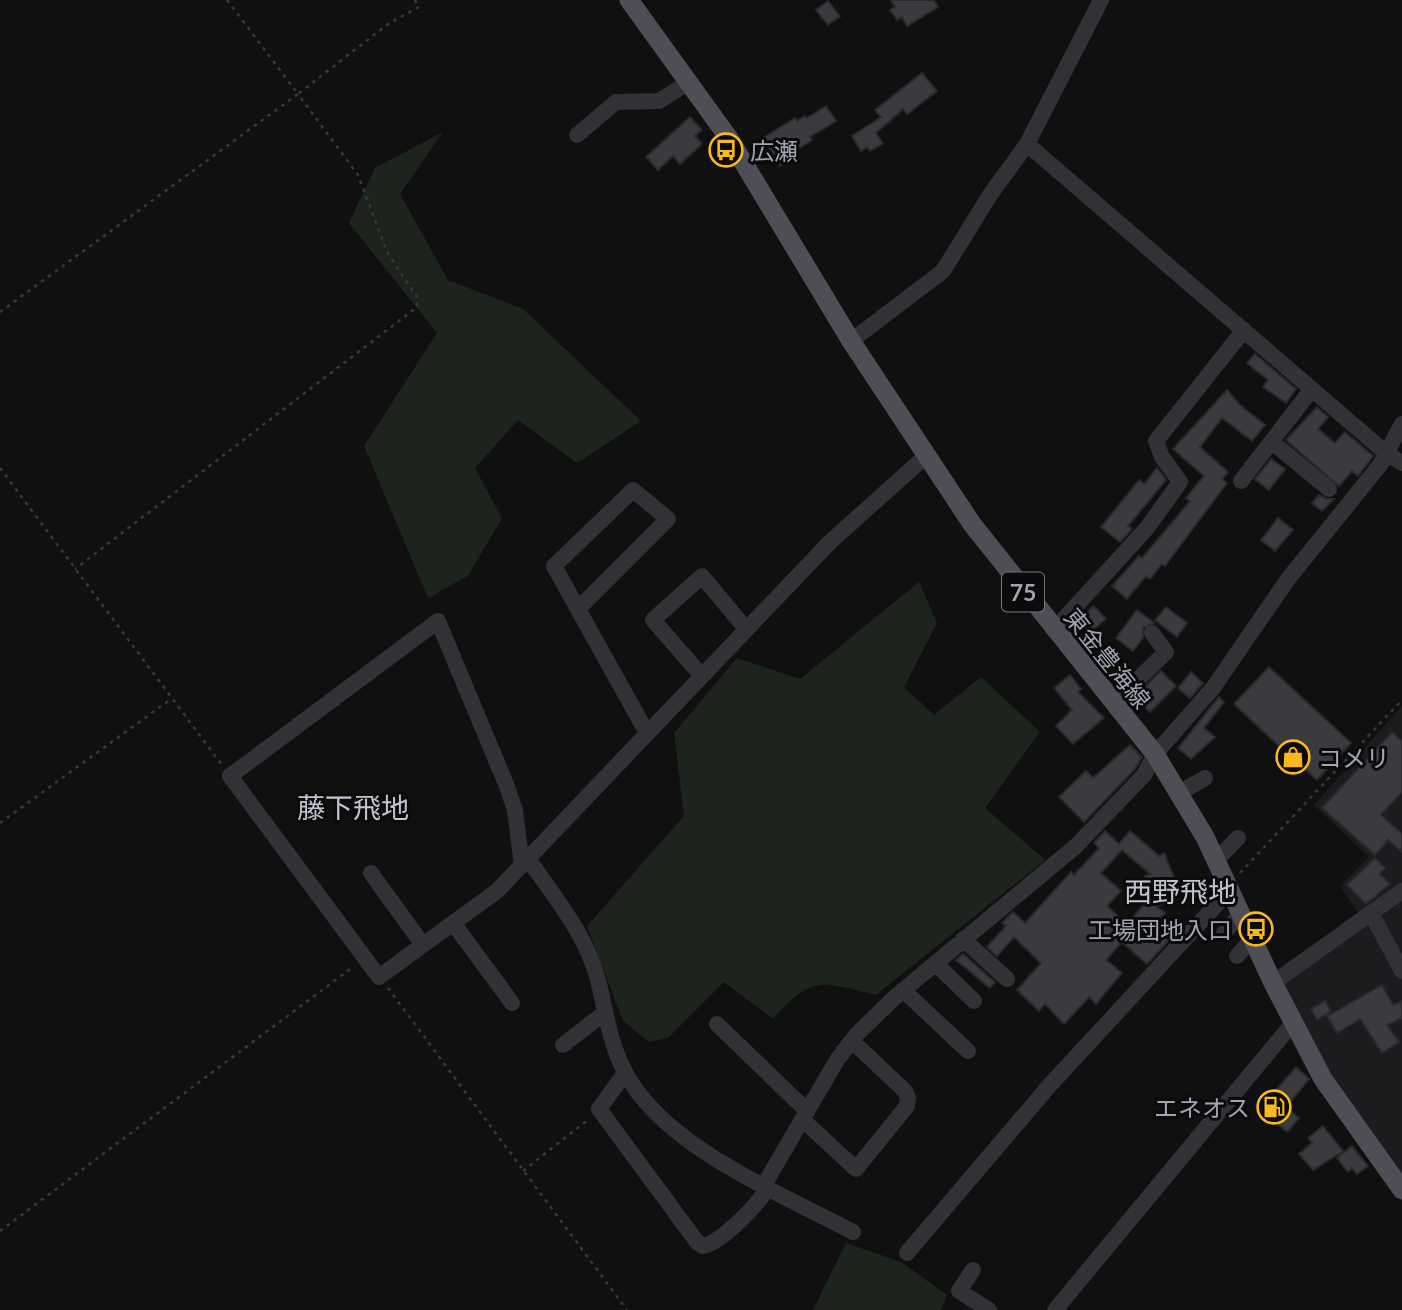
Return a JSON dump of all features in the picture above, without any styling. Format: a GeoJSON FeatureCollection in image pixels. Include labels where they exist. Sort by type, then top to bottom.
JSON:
{"type":"FeatureCollection","features":[{"type":"Feature","properties":{"kind":"main road","name":"東金豊海線"},"geometry":{"type":"LineString","coordinates":[[629,0],[728,137],[851,341],[972,524],[1155,754],[1216,860],[1273,984],[1324,1079],[1402,1189]]}},
{"type":"Feature","properties":{"kind":"street"},"geometry":{"type":"LineString","coordinates":[[851,341],[943,271],[990,195],[1027,144],[1101,0]]}},
{"type":"Feature","properties":{"kind":"street"},"geometry":{"type":"LineString","coordinates":[[577,135],[616,102],[659,101],[689,82]]}},
{"type":"Feature","properties":{"kind":"street"},"geometry":{"type":"LineString","coordinates":[[1027,144],[1386,453],[1402,463]]}},
{"type":"Feature","properties":{"kind":"street"},"geometry":{"type":"LineString","coordinates":[[1054,630],[1147,528],[1180,482],[1162,457],[1156,441],[1244,330]]}},
{"type":"Feature","properties":{"kind":"street"},"geometry":{"type":"LineString","coordinates":[[1241,481],[1312,389]]}},
{"type":"Feature","properties":{"kind":"street"},"geometry":{"type":"LineString","coordinates":[[625,1073],[599,1109],[703,1246],[717,1241],[763,1196],[805,1116],[852,1041],[903,990],[1076,846],[1144,775],[1155,754],[1213,688],[1288,579],[1386,453],[1402,424]]}},
{"type":"Feature","properties":{"kind":"street"},"geometry":{"type":"LineString","coordinates":[[1272,442],[1329,489]]}},
{"type":"Feature","properties":{"kind":"street"},"geometry":{"type":"LineString","coordinates":[[853,1232],[766,1186],[677,1134],[625,1073],[603,1014],[597,979],[583,941],[526,863],[506,784],[438,621],[230,776],[379,977],[497,891],[526,863],[831,542],[926,456]]}},
{"type":"Feature","properties":{"kind":"street"},"geometry":{"type":"LineString","coordinates":[[578,609],[668,519],[633,490],[554,566],[647,733]]}},
{"type":"Feature","properties":{"kind":"street"},"geometry":{"type":"LineString","coordinates":[[702,676],[653,620],[702,576],[746,629]]}},
{"type":"Feature","properties":{"kind":"street"},"geometry":{"type":"LineString","coordinates":[[1114,703],[1167,653],[1152,633]]}},
{"type":"Feature","properties":{"kind":"street"},"geometry":{"type":"LineString","coordinates":[[1179,793],[1205,778]]}},
{"type":"Feature","properties":{"kind":"street"},"geometry":{"type":"LineString","coordinates":[[1216,860],[1238,838]]}},
{"type":"Feature","properties":{"kind":"street"},"geometry":{"type":"LineString","coordinates":[[371,873],[423,945]]}},
{"type":"Feature","properties":{"kind":"street"},"geometry":{"type":"LineString","coordinates":[[907,1253],[1049,1086],[1229,888]]}},
{"type":"Feature","properties":{"kind":"street"},"geometry":{"type":"LineString","coordinates":[[1273,984],[1402,891]]}},
{"type":"Feature","properties":{"kind":"street"},"geometry":{"type":"LineString","coordinates":[[1371,913],[1402,971]]}},
{"type":"Feature","properties":{"kind":"street"},"geometry":{"type":"LineString","coordinates":[[1224,933],[1241,914]]}},
{"type":"Feature","properties":{"kind":"street"},"geometry":{"type":"LineString","coordinates":[[453,923],[512,1003]]}},
{"type":"Feature","properties":{"kind":"street"},"geometry":{"type":"LineString","coordinates":[[1237,956],[1253,938]]}},
{"type":"Feature","properties":{"kind":"street"},"geometry":{"type":"LineString","coordinates":[[963,939],[1007,979]]}},
{"type":"Feature","properties":{"kind":"street"},"geometry":{"type":"LineString","coordinates":[[935,963],[974,1001]]}},
{"type":"Feature","properties":{"kind":"street"},"geometry":{"type":"LineString","coordinates":[[903,990],[968,1051]]}},
{"type":"Feature","properties":{"kind":"street"},"geometry":{"type":"LineString","coordinates":[[563,1045],[603,1014]]}},
{"type":"Feature","properties":{"kind":"street"},"geometry":{"type":"LineString","coordinates":[[1055,1310],[1293,1023]]}},
{"type":"Feature","properties":{"kind":"street"},"geometry":{"type":"LineString","coordinates":[[717,1024],[856,1169],[907,1106],[908,1098],[905,1091],[852,1041]]}},
{"type":"Feature","properties":{"kind":"street"},"geometry":{"type":"LineString","coordinates":[[973,1270],[959,1291],[989,1310]]}},
{"type":"Feature","properties":{"kind":"path"},"geometry":{"type":"LineString","coordinates":[[75,569],[417,307],[417,297],[387,252],[358,174],[228,0]]}},
{"type":"Feature","properties":{"kind":"path"},"geometry":{"type":"LineString","coordinates":[[0,312],[298,94],[388,24],[419,7],[415,0]]}},
{"type":"Feature","properties":{"kind":"path"},"geometry":{"type":"LineString","coordinates":[[0,468],[230,776]]}},
{"type":"Feature","properties":{"kind":"path"},"geometry":{"type":"LineString","coordinates":[[0,823],[172,699]]}},
{"type":"Feature","properties":{"kind":"path"},"geometry":{"type":"LineString","coordinates":[[1229,888],[1402,700]]}},
{"type":"Feature","properties":{"kind":"path"},"geometry":{"type":"LineString","coordinates":[[0,1231],[365,958]]}},
{"type":"Feature","properties":{"kind":"path"},"geometry":{"type":"LineString","coordinates":[[379,977],[626,1310]]}},
{"type":"Feature","properties":{"kind":"path"},"geometry":{"type":"LineString","coordinates":[[523,1171],[582,1127],[599,1109]]}},
{"type":"Feature","properties":{"kind":"shaded area"},"geometry":{"type":"Polygon","coordinates":[[[443,132],[400,194],[448,280],[523,309],[641,421],[577,463],[518,420],[475,468],[502,518],[468,576],[428,598],[364,446],[437,333],[349,223],[375,168],[443,132]]]}},
{"type":"Feature","properties":{"kind":"shaded area"},"geometry":{"type":"Polygon","coordinates":[[[919,582],[937,623],[904,687],[934,715],[981,677],[1040,732],[985,808],[1045,860],[876,995],[819,985],[798,994],[773,1019],[724,982],[668,1038],[649,1042],[623,1021],[587,926],[684,816],[674,733],[737,658],[800,679],[919,582]]]}},
{"type":"Feature","properties":{"kind":"shaded area"},"geometry":{"type":"Polygon","coordinates":[[[1402,706],[1402,1176],[1351,1110],[1276,976],[1361,917],[1340,886],[1369,857],[1314,805],[1402,706]]]}},
{"type":"Feature","properties":{"kind":"shaded area"},"geometry":{"type":"Polygon","coordinates":[[[846,1243],[901,1262],[947,1295],[941,1310],[813,1310],[846,1243]]]}},
{"type":"Feature","properties":{"kind":"building"},"geometry":{"type":"Polygon","coordinates":[[[891,0],[934,0],[938,7],[907,26],[902,17],[897,20],[890,10],[895,7],[891,0]]]}},
{"type":"Feature","properties":{"kind":"building"},"geometry":{"type":"Polygon","coordinates":[[[828,1],[840,16],[828,25],[816,10],[828,1]]]}},
{"type":"Feature","properties":{"kind":"building"},"geometry":{"type":"Polygon","coordinates":[[[922,73],[937,91],[907,114],[903,109],[876,133],[883,144],[870,151],[867,147],[861,151],[852,136],[881,117],[875,110],[922,73]]]}},
{"type":"Feature","properties":{"kind":"building"},"geometry":{"type":"Polygon","coordinates":[[[826,106],[836,121],[810,137],[812,140],[795,151],[798,155],[780,166],[763,138],[795,118],[797,121],[805,116],[807,118],[826,106]]]}},
{"type":"Feature","properties":{"kind":"building"},"geometry":{"type":"Polygon","coordinates":[[[690,117],[702,130],[695,136],[702,144],[680,164],[673,156],[658,170],[646,157],[690,117]]]}},
{"type":"Feature","properties":{"kind":"building"},"geometry":{"type":"Polygon","coordinates":[[[1255,354],[1296,389],[1286,403],[1263,387],[1268,380],[1247,363],[1255,354]]]}},
{"type":"Feature","properties":{"kind":"building"},"geometry":{"type":"Polygon","coordinates":[[[1227,390],[1240,405],[1265,425],[1252,441],[1222,418],[1200,447],[1228,472],[1222,479],[1227,483],[1165,566],[1162,564],[1150,579],[1146,576],[1127,599],[1112,586],[1139,556],[1142,558],[1171,524],[1190,501],[1186,498],[1204,476],[1173,449],[1227,390]]]}},
{"type":"Feature","properties":{"kind":"building"},"geometry":{"type":"Polygon","coordinates":[[[1317,407],[1328,417],[1318,429],[1335,443],[1345,432],[1373,456],[1358,476],[1352,471],[1339,486],[1286,440],[1317,407]]]}},
{"type":"Feature","properties":{"kind":"building"},"geometry":{"type":"Polygon","coordinates":[[[1271,459],[1285,469],[1269,490],[1255,479],[1271,459]]]}},
{"type":"Feature","properties":{"kind":"building"},"geometry":{"type":"Polygon","coordinates":[[[1157,468],[1166,480],[1128,526],[1132,529],[1120,542],[1101,527],[1139,480],[1144,484],[1157,468]]]}},
{"type":"Feature","properties":{"kind":"building"},"geometry":{"type":"Polygon","coordinates":[[[1319,495],[1334,499],[1322,511],[1312,503],[1319,495]]]}},
{"type":"Feature","properties":{"kind":"building"},"geometry":{"type":"Polygon","coordinates":[[[1278,518],[1293,530],[1275,551],[1261,540],[1278,518]]]}},
{"type":"Feature","properties":{"kind":"building"},"geometry":{"type":"Polygon","coordinates":[[[1094,606],[1106,619],[1090,632],[1079,619],[1094,606]]]}},
{"type":"Feature","properties":{"kind":"building"},"geometry":{"type":"Polygon","coordinates":[[[1166,607],[1187,623],[1177,637],[1155,620],[1166,607]]]}},
{"type":"Feature","properties":{"kind":"building"},"geometry":{"type":"Polygon","coordinates":[[[1137,610],[1154,623],[1143,628],[1143,638],[1133,651],[1116,638],[1137,610]]]}},
{"type":"Feature","properties":{"kind":"building"},"geometry":{"type":"Polygon","coordinates":[[[1269,667],[1351,743],[1317,780],[1304,768],[1298,769],[1281,754],[1281,748],[1234,704],[1269,667]]]}},
{"type":"Feature","properties":{"kind":"building"},"geometry":{"type":"Polygon","coordinates":[[[1161,671],[1176,686],[1150,712],[1135,697],[1161,671]]]}},
{"type":"Feature","properties":{"kind":"building"},"geometry":{"type":"Polygon","coordinates":[[[1191,672],[1203,683],[1190,698],[1178,688],[1191,672]]]}},
{"type":"Feature","properties":{"kind":"building"},"geometry":{"type":"Polygon","coordinates":[[[1070,675],[1081,689],[1078,692],[1104,718],[1073,744],[1056,726],[1072,710],[1054,688],[1070,675]]]}},
{"type":"Feature","properties":{"kind":"building"},"geometry":{"type":"Polygon","coordinates":[[[1219,697],[1224,702],[1204,728],[1215,737],[1191,759],[1178,748],[1219,697]]]}},
{"type":"Feature","properties":{"kind":"building"},"geometry":{"type":"Polygon","coordinates":[[[1392,732],[1402,741],[1402,792],[1381,815],[1402,834],[1402,852],[1388,840],[1375,855],[1322,808],[1392,732]]]}},
{"type":"Feature","properties":{"kind":"building"},"geometry":{"type":"Polygon","coordinates":[[[1130,745],[1142,757],[1135,769],[1084,822],[1059,797],[1086,771],[1093,778],[1130,745]]]}},
{"type":"Feature","properties":{"kind":"building"},"geometry":{"type":"Polygon","coordinates":[[[1105,831],[1119,844],[1130,831],[1159,856],[1164,853],[1181,894],[1157,907],[1165,913],[1154,926],[1169,940],[1147,964],[1122,942],[1106,960],[1122,973],[1096,1004],[1089,997],[1064,1024],[1045,1004],[1039,1011],[1017,990],[1041,963],[1014,937],[997,956],[987,947],[1006,926],[1002,923],[1013,912],[1025,923],[1071,872],[1074,875],[1099,848],[1094,843],[1105,831]],[[1122,850],[1101,873],[1121,891],[1107,906],[1127,924],[1154,893],[1145,876],[1150,874],[1122,850]]]}},
{"type":"Feature","properties":{"kind":"building"},"geometry":{"type":"Polygon","coordinates":[[[1375,858],[1385,868],[1380,874],[1390,884],[1366,904],[1347,885],[1375,858]]]}},
{"type":"Feature","properties":{"kind":"building"},"geometry":{"type":"Polygon","coordinates":[[[963,954],[995,982],[990,988],[956,960],[963,954]]]}},
{"type":"Feature","properties":{"kind":"building"},"geometry":{"type":"Polygon","coordinates":[[[1382,985],[1393,1005],[1402,1001],[1402,1018],[1387,1025],[1399,1042],[1382,1053],[1360,1019],[1337,1033],[1327,1016],[1382,985]]]}},
{"type":"Feature","properties":{"kind":"building"},"geometry":{"type":"Polygon","coordinates":[[[1325,1001],[1331,1011],[1317,1020],[1311,1009],[1325,1001]]]}},
{"type":"Feature","properties":{"kind":"building"},"geometry":{"type":"Polygon","coordinates":[[[1296,1067],[1309,1079],[1286,1107],[1299,1118],[1287,1132],[1256,1106],[1268,1092],[1272,1095],[1296,1067]]]}},
{"type":"Feature","properties":{"kind":"building"},"geometry":{"type":"Polygon","coordinates":[[[1323,1126],[1343,1151],[1313,1170],[1299,1154],[1312,1143],[1308,1138],[1323,1126]]]}},
{"type":"Feature","properties":{"kind":"building"},"geometry":{"type":"Polygon","coordinates":[[[1352,1146],[1368,1166],[1357,1174],[1352,1168],[1348,1172],[1337,1158],[1352,1146]]]}},
{"type":"Feature","properties":{"kind":"place","name":"広瀬"},"geometry":{"type":"Point","coordinates":[726,150]}},
{"type":"Feature","properties":{"kind":"place","name":"コメリ"},"geometry":{"type":"Point","coordinates":[1293,757]}},
{"type":"Feature","properties":{"kind":"place","name":"工場団地入口"},"geometry":{"type":"Point","coordinates":[1256,929]}},
{"type":"Feature","properties":{"kind":"place","name":"エネオス"},"geometry":{"type":"Point","coordinates":[1274,1107]}},
{"type":"Feature","properties":{"kind":"district","name":"藤下飛地"},"geometry":{"type":"Point","coordinates":[353,807]}},
{"type":"Feature","properties":{"kind":"district","name":"西野飛地"},"geometry":{"type":"Point","coordinates":[1180,891]}}]}
